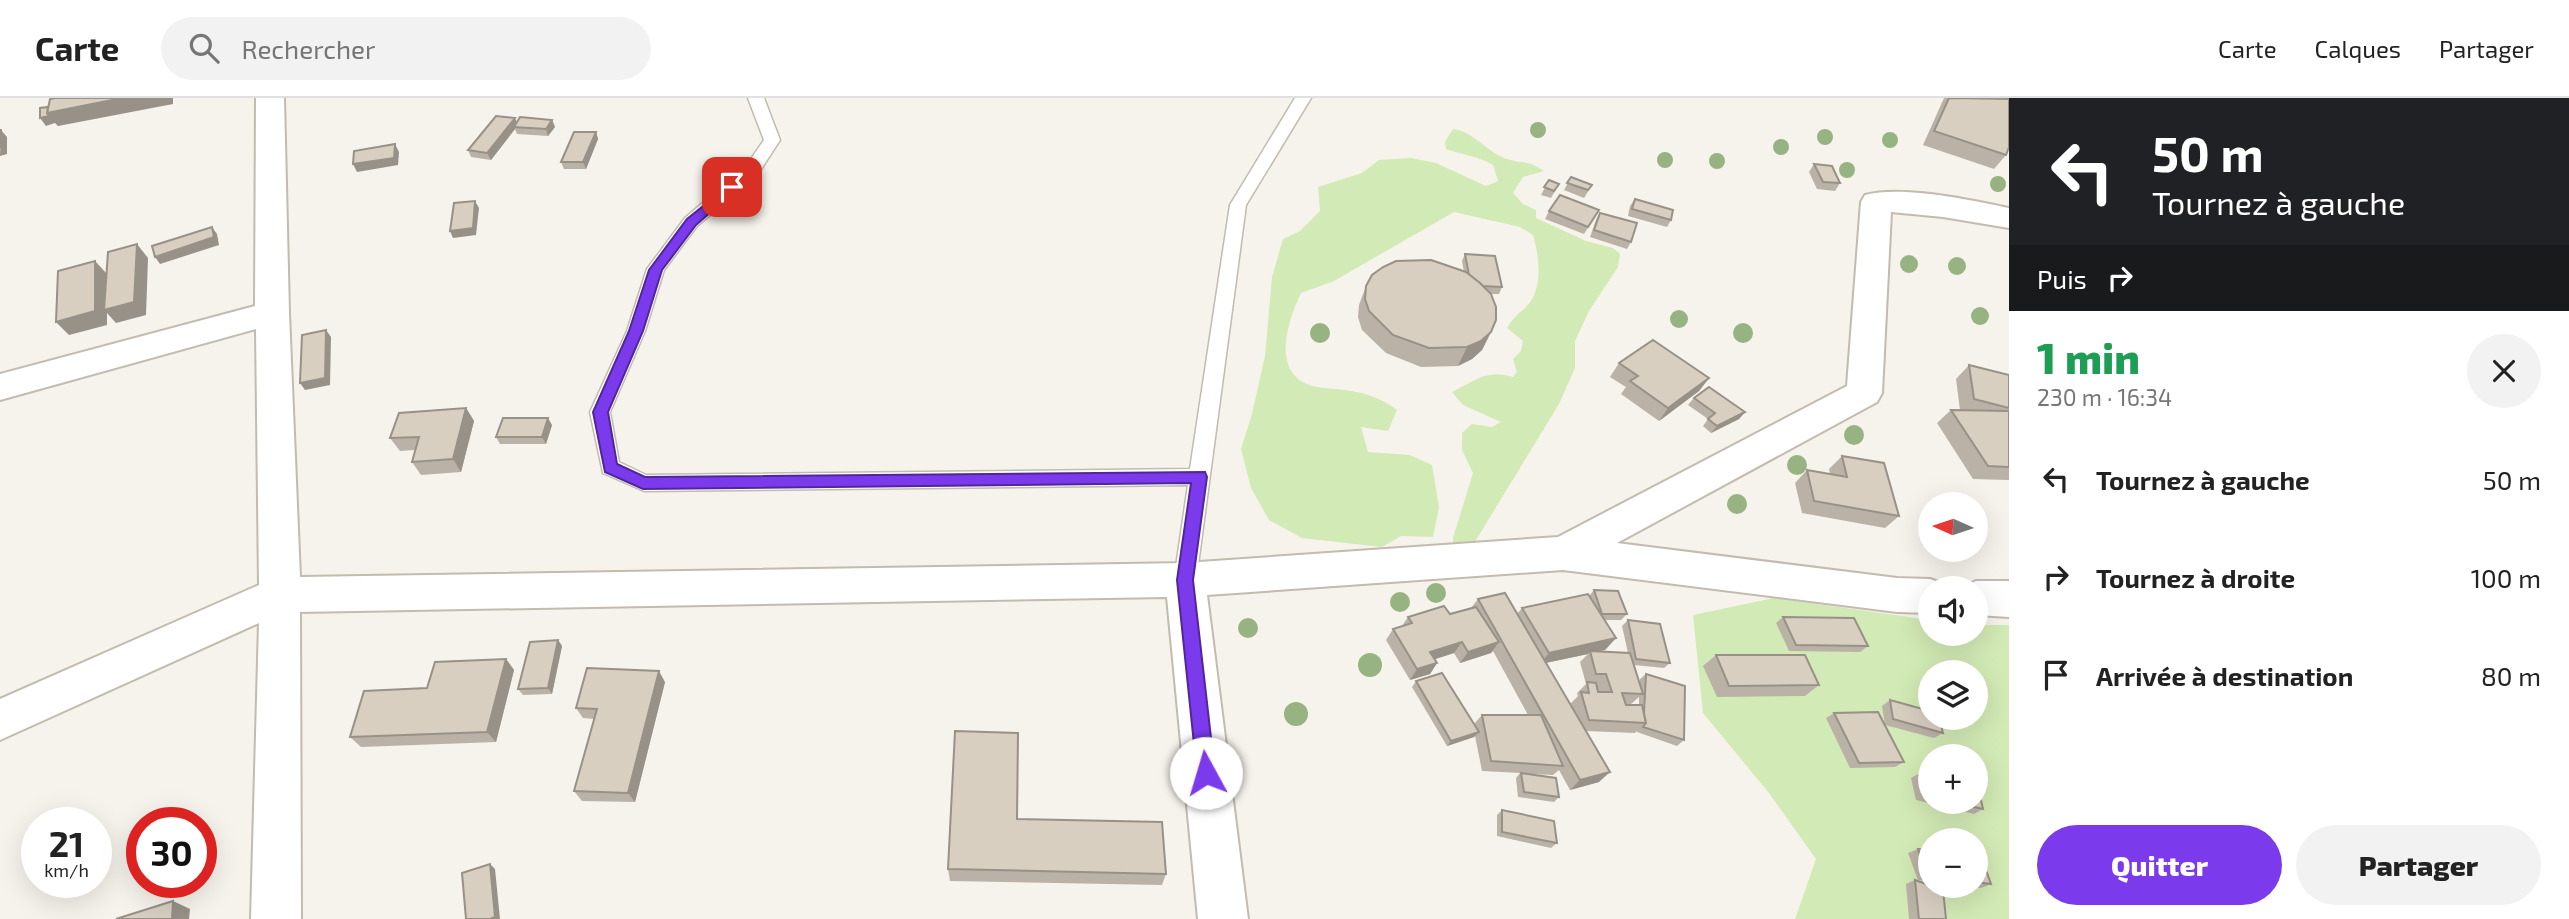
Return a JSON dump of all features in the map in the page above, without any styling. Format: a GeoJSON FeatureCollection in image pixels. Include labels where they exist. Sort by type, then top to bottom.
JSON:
{"type":"FeatureCollection","features":[{"type":"Feature","properties":{"kind":"street"},"geometry":{"type":"LineString","coordinates":[[270,98],[272,313],[280,595],[275,919]]}},
{"type":"Feature","properties":{"kind":"street"},"geometry":{"type":"LineString","coordinates":[[1563,553],[1864,393],[1876,202],[1913,203],[2009,218]]}},
{"type":"Feature","properties":{"kind":"street"},"geometry":{"type":"LineString","coordinates":[[0,387],[272,313]]}},
{"type":"Feature","properties":{"kind":"street"},"geometry":{"type":"LineString","coordinates":[[0,720],[280,595],[1185,580],[1563,553],[1918,596]]}},
{"type":"Feature","properties":{"kind":"street"},"geometry":{"type":"LineString","coordinates":[[1185,580],[1223,919]]}},
{"type":"Feature","properties":{"kind":"street"},"geometry":{"type":"LineString","coordinates":[[1988,598],[2009,599]]}},
{"type":"Feature","properties":{"kind":"lane"},"geometry":{"type":"LineString","coordinates":[[756,98],[772,139],[752,170],[691,222],[656,270],[636,331],[600,412],[610,467],[643,483],[1199,477]]}},
{"type":"Feature","properties":{"kind":"lane"},"geometry":{"type":"LineString","coordinates":[[1185,580],[1238,205],[1303,98]]}},
{"type":"Feature","properties":{"kind":"green space"},"geometry":{"type":"Polygon","coordinates":[[[1453,129],[1468,134],[1500,156],[1532,164],[1544,171],[1523,177],[1513,193],[1523,204],[1536,210],[1536,218],[1586,241],[1613,248],[1620,254],[1618,267],[1589,311],[1575,341],[1575,368],[1559,404],[1473,545],[1453,545],[1473,473],[1462,450],[1462,433],[1472,424],[1492,427],[1501,422],[1463,405],[1452,392],[1488,375],[1513,377],[1517,372],[1513,359],[1521,351],[1523,341],[1507,328],[1532,300],[1536,291],[1538,262],[1533,235],[1520,227],[1454,212],[1334,281],[1301,293],[1288,330],[1286,357],[1290,369],[1297,378],[1309,385],[1368,395],[1397,410],[1388,431],[1361,427],[1368,452],[1410,455],[1432,465],[1439,507],[1433,537],[1401,536],[1382,547],[1302,538],[1269,520],[1251,488],[1241,449],[1265,356],[1272,277],[1283,239],[1300,231],[1320,211],[1318,187],[1362,173],[1379,160],[1411,158],[1436,163],[1486,186],[1498,181],[1493,165],[1446,149],[1445,142],[1453,129]]]}},
{"type":"Feature","properties":{"kind":"green space"},"geometry":{"type":"Polygon","coordinates":[[[1774,598],[1918,618],[1918,646],[1988,646],[1988,625],[2009,625],[2009,919],[1795,919],[1816,859],[1769,793],[1703,713],[1693,615],[1774,598]]]}},
{"type":"Feature","properties":{"kind":"building"},"geometry":{"type":"Polygon","coordinates":[[[122,98],[47,113],[50,99],[122,98]]]}},
{"type":"Feature","properties":{"kind":"building"},"geometry":{"type":"Polygon","coordinates":[[[1949,98],[2009,99],[2009,147],[2006,155],[1934,131],[1949,98]]]}},
{"type":"Feature","properties":{"kind":"building"},"geometry":{"type":"Polygon","coordinates":[[[48,107],[49,116],[40,118],[40,108],[48,107]]]}},
{"type":"Feature","properties":{"kind":"building"},"geometry":{"type":"Polygon","coordinates":[[[496,116],[515,118],[487,153],[468,150],[496,116]]]}},
{"type":"Feature","properties":{"kind":"building"},"geometry":{"type":"Polygon","coordinates":[[[520,117],[552,120],[546,129],[514,127],[520,117]]]}},
{"type":"Feature","properties":{"kind":"building"},"geometry":{"type":"Polygon","coordinates":[[[574,132],[596,132],[583,162],[561,162],[574,132]]]}},
{"type":"Feature","properties":{"kind":"building"},"geometry":{"type":"Polygon","coordinates":[[[395,144],[394,158],[353,164],[354,151],[395,144]]]}},
{"type":"Feature","properties":{"kind":"building"},"geometry":{"type":"Polygon","coordinates":[[[1814,164],[1832,166],[1840,183],[1823,182],[1814,164]]]}},
{"type":"Feature","properties":{"kind":"building"},"geometry":{"type":"Polygon","coordinates":[[[1571,177],[1592,185],[1588,190],[1567,183],[1571,177]]]}},
{"type":"Feature","properties":{"kind":"building"},"geometry":{"type":"Polygon","coordinates":[[[1549,180],[1559,184],[1554,191],[1544,187],[1549,180]]]}},
{"type":"Feature","properties":{"kind":"building"},"geometry":{"type":"Polygon","coordinates":[[[1560,195],[1599,210],[1588,227],[1549,211],[1560,195]]]}},
{"type":"Feature","properties":{"kind":"building"},"geometry":{"type":"Polygon","coordinates":[[[1635,199],[1673,210],[1671,220],[1632,209],[1635,199]]]}},
{"type":"Feature","properties":{"kind":"building"},"geometry":{"type":"Polygon","coordinates":[[[475,201],[473,228],[450,231],[454,203],[475,201]]]}},
{"type":"Feature","properties":{"kind":"building"},"geometry":{"type":"Polygon","coordinates":[[[1600,213],[1637,223],[1631,242],[1594,230],[1600,213]]]}},
{"type":"Feature","properties":{"kind":"building"},"geometry":{"type":"Polygon","coordinates":[[[212,227],[214,237],[155,257],[152,246],[212,227]]]}},
{"type":"Feature","properties":{"kind":"building"},"geometry":{"type":"Polygon","coordinates":[[[137,244],[134,302],[104,310],[108,252],[137,244]]]}},
{"type":"Feature","properties":{"kind":"building"},"geometry":{"type":"Polygon","coordinates":[[[1465,254],[1495,256],[1502,287],[1483,286],[1469,275],[1465,254]]]}},
{"type":"Feature","properties":{"kind":"building"},"geometry":{"type":"Polygon","coordinates":[[[1431,260],[1466,272],[1491,294],[1496,307],[1496,320],[1491,332],[1481,341],[1467,347],[1429,348],[1393,335],[1369,311],[1365,299],[1366,286],[1372,275],[1396,261],[1431,260]]]}},
{"type":"Feature","properties":{"kind":"building"},"geometry":{"type":"Polygon","coordinates":[[[95,261],[95,311],[56,322],[58,271],[95,261]]]}},
{"type":"Feature","properties":{"kind":"building"},"geometry":{"type":"Polygon","coordinates":[[[326,330],[325,378],[300,383],[302,335],[326,330]]]}},
{"type":"Feature","properties":{"kind":"building"},"geometry":{"type":"Polygon","coordinates":[[[1653,340],[1709,378],[1668,408],[1630,381],[1638,376],[1619,363],[1653,340]]]}},
{"type":"Feature","properties":{"kind":"building"},"geometry":{"type":"Polygon","coordinates":[[[1969,365],[2009,375],[2009,408],[1974,399],[1969,365]]]}},
{"type":"Feature","properties":{"kind":"building"},"geometry":{"type":"Polygon","coordinates":[[[1709,387],[1745,412],[1717,426],[1708,419],[1715,413],[1694,398],[1709,387]]]}},
{"type":"Feature","properties":{"kind":"building"},"geometry":{"type":"Polygon","coordinates":[[[466,408],[453,459],[412,462],[419,437],[390,438],[399,413],[466,408]]]}},
{"type":"Feature","properties":{"kind":"building"},"geometry":{"type":"Polygon","coordinates":[[[1951,410],[2009,411],[2009,467],[1988,466],[1951,410]]]}},
{"type":"Feature","properties":{"kind":"building"},"geometry":{"type":"Polygon","coordinates":[[[503,418],[548,418],[542,437],[496,437],[503,418]]]}},
{"type":"Feature","properties":{"kind":"building"},"geometry":{"type":"Polygon","coordinates":[[[1842,456],[1884,463],[1899,516],[1814,501],[1807,470],[1847,477],[1842,456]]]}},
{"type":"Feature","properties":{"kind":"building"},"geometry":{"type":"Polygon","coordinates":[[[1594,590],[1618,591],[1627,614],[1602,614],[1594,590]]]}},
{"type":"Feature","properties":{"kind":"building"},"geometry":{"type":"Polygon","coordinates":[[[1505,593],[1610,772],[1580,780],[1478,599],[1505,593]]]}},
{"type":"Feature","properties":{"kind":"building"},"geometry":{"type":"Polygon","coordinates":[[[1588,594],[1616,638],[1549,653],[1522,608],[1588,594]]]}},
{"type":"Feature","properties":{"kind":"building"},"geometry":{"type":"Polygon","coordinates":[[[1444,606],[1450,614],[1476,607],[1499,642],[1468,652],[1462,642],[1430,652],[1437,663],[1417,669],[1393,629],[1412,623],[1408,617],[1444,606]]]}},
{"type":"Feature","properties":{"kind":"building"},"geometry":{"type":"Polygon","coordinates":[[[1783,617],[1854,618],[1868,646],[1796,645],[1783,617]]]}},
{"type":"Feature","properties":{"kind":"building"},"geometry":{"type":"Polygon","coordinates":[[[1628,620],[1660,624],[1670,663],[1636,659],[1628,620]]]}},
{"type":"Feature","properties":{"kind":"building"},"geometry":{"type":"Polygon","coordinates":[[[558,640],[548,688],[518,689],[530,642],[558,640]]]}},
{"type":"Feature","properties":{"kind":"building"},"geometry":{"type":"Polygon","coordinates":[[[1590,651],[1630,653],[1643,694],[1622,693],[1626,705],[1642,705],[1646,723],[1589,720],[1581,692],[1589,693],[1587,682],[1596,683],[1598,692],[1612,692],[1606,674],[1596,674],[1590,651]]]}},
{"type":"Feature","properties":{"kind":"building"},"geometry":{"type":"Polygon","coordinates":[[[1716,655],[1805,655],[1819,685],[1729,686],[1716,655]]]}},
{"type":"Feature","properties":{"kind":"building"},"geometry":{"type":"Polygon","coordinates":[[[506,659],[487,732],[350,737],[364,691],[427,688],[435,662],[506,659]]]}},
{"type":"Feature","properties":{"kind":"building"},"geometry":{"type":"Polygon","coordinates":[[[587,668],[659,671],[628,793],[574,791],[597,709],[576,708],[587,668]]]}},
{"type":"Feature","properties":{"kind":"building"},"geometry":{"type":"Polygon","coordinates":[[[1442,673],[1479,732],[1451,741],[1416,681],[1442,673]]]}},
{"type":"Feature","properties":{"kind":"building"},"geometry":{"type":"Polygon","coordinates":[[[1646,674],[1685,686],[1684,740],[1643,727],[1646,723],[1646,674]]]}},
{"type":"Feature","properties":{"kind":"building"},"geometry":{"type":"Polygon","coordinates":[[[1890,700],[1918,708],[1918,726],[1893,719],[1890,700]]]}},
{"type":"Feature","properties":{"kind":"building"},"geometry":{"type":"Polygon","coordinates":[[[1878,712],[1904,762],[1859,763],[1834,713],[1878,712]]]}},
{"type":"Feature","properties":{"kind":"building"},"geometry":{"type":"Polygon","coordinates":[[[1482,715],[1541,715],[1563,766],[1491,761],[1482,715]]]}},
{"type":"Feature","properties":{"kind":"building"},"geometry":{"type":"Polygon","coordinates":[[[955,731],[1018,733],[1017,819],[1162,822],[1166,874],[948,869],[955,731]]]}},
{"type":"Feature","properties":{"kind":"building"},"geometry":{"type":"Polygon","coordinates":[[[1521,773],[1556,778],[1559,797],[1524,792],[1521,773]]]}},
{"type":"Feature","properties":{"kind":"building"},"geometry":{"type":"Polygon","coordinates":[[[1502,810],[1554,821],[1557,843],[1502,832],[1502,810]]]}},
{"type":"Feature","properties":{"kind":"building"},"geometry":{"type":"Polygon","coordinates":[[[490,864],[495,917],[466,919],[462,873],[490,864]]]}},
{"type":"Feature","properties":{"kind":"building"},"geometry":{"type":"Polygon","coordinates":[[[1915,880],[1918,881],[1918,898],[1944,898],[1946,919],[1919,919],[1915,880]]]}},
{"type":"Feature","properties":{"kind":"building"},"geometry":{"type":"Polygon","coordinates":[[[173,901],[172,919],[116,919],[173,901]]]}},
{"type":"Feature","properties":{"kind":"route"},"geometry":{"type":"LineString","coordinates":[[732,187],[691,222],[656,270],[636,331],[600,412],[610,467],[643,483],[1199,477],[1185,580],[1206,773]]}}]}
